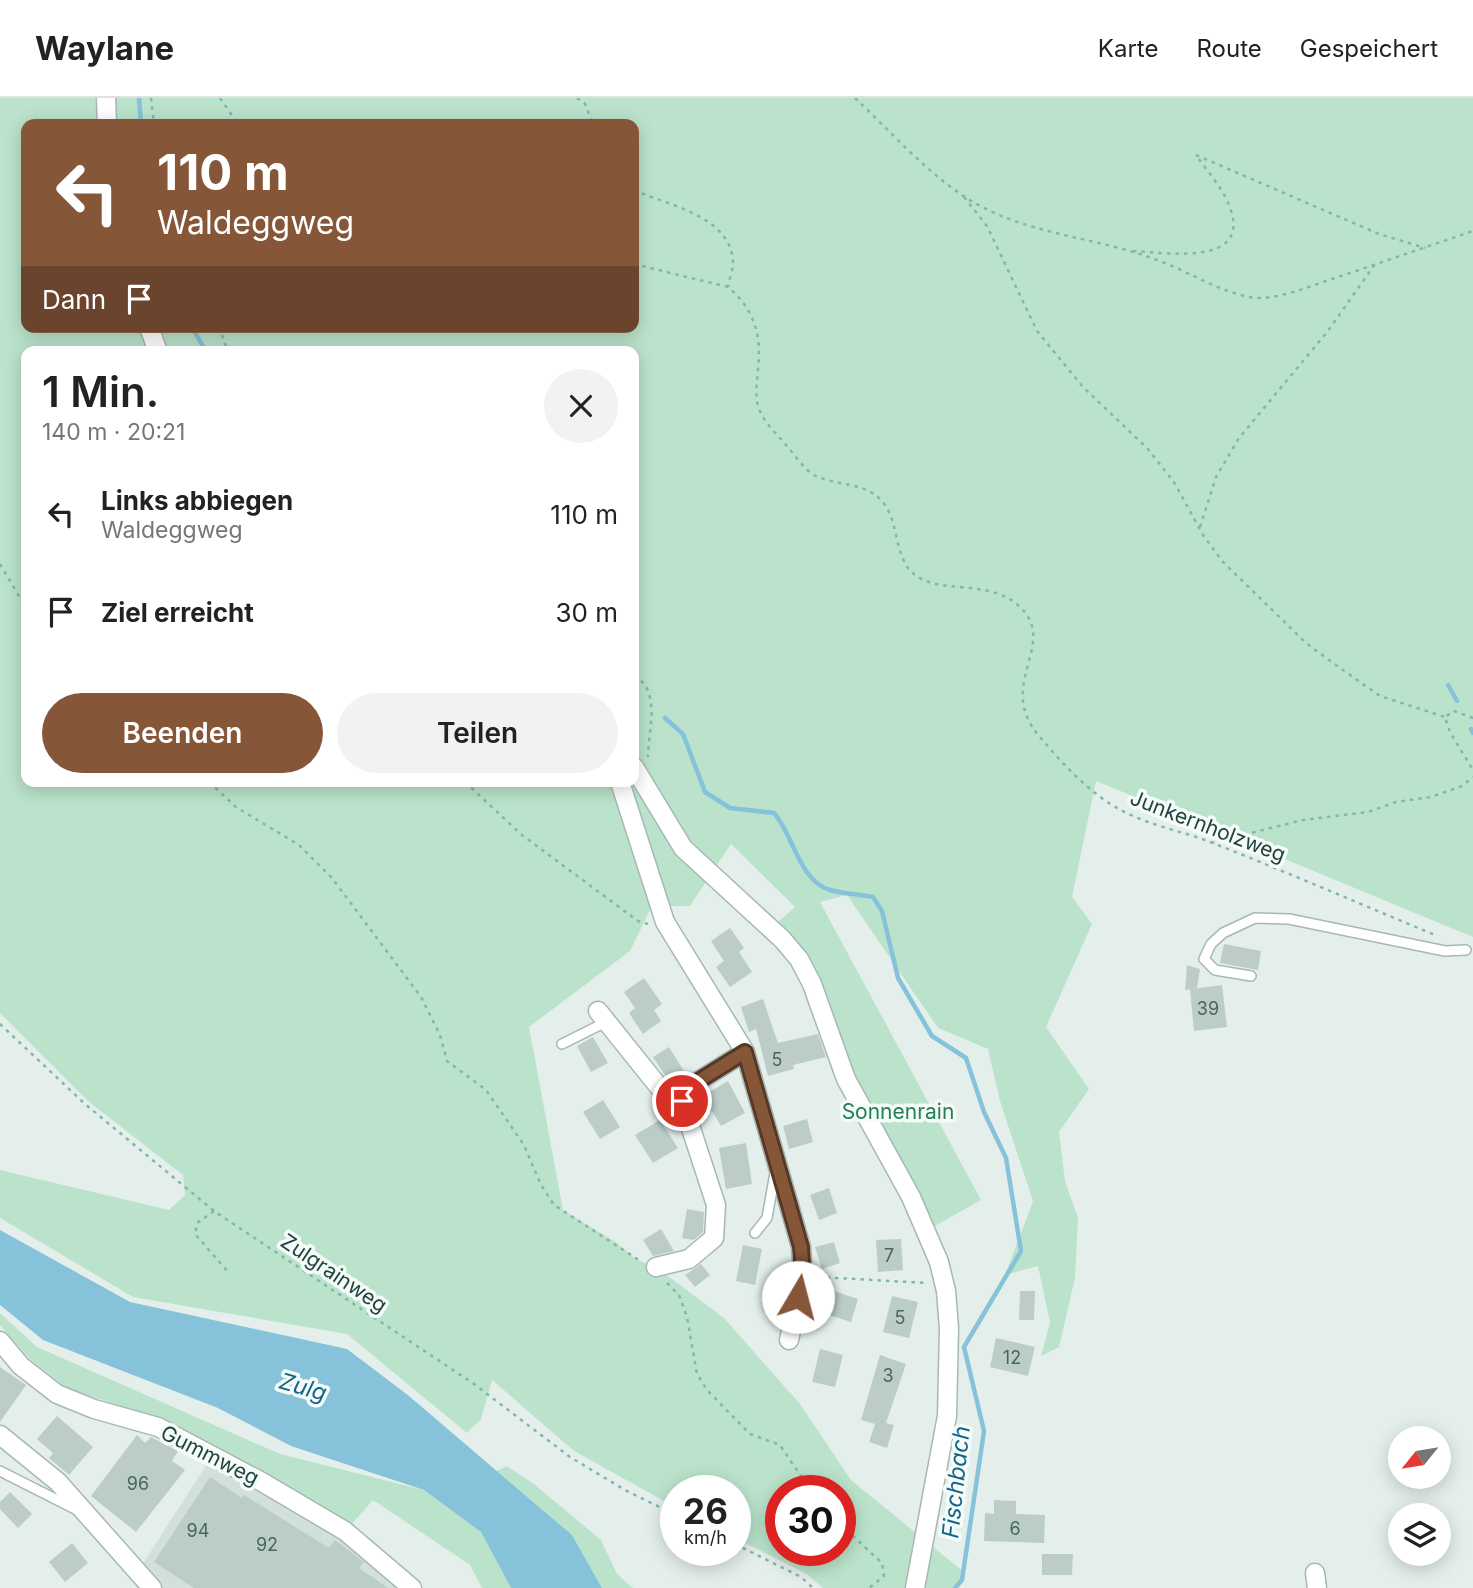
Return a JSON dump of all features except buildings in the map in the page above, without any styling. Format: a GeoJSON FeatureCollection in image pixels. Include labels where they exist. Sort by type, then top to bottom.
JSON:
{"type":"FeatureCollection","features":[{"type":"Feature","properties":{"kind":"street"},"geometry":{"type":"LineString","coordinates":[[106,98],[107,119]]}},
{"type":"Feature","properties":{"kind":"street"},"geometry":{"type":"LineString","coordinates":[[639,777],[683,848],[782,939],[799,959],[812,984],[846,1079],[911,1197],[939,1262],[947,1305],[947,1416],[915,1588]]}},
{"type":"Feature","properties":{"kind":"street"},"geometry":{"type":"LineString","coordinates":[[622,787],[665,922],[745,1052],[779,1165],[803,1264],[789,1340]]}},
{"type":"Feature","properties":{"kind":"street"},"geometry":{"type":"LineString","coordinates":[[602,1016],[663,1092],[682,1101],[716,1205],[717,1224],[714,1238],[704,1249],[659,1272]]}},
{"type":"Feature","properties":{"kind":"street"},"geometry":{"type":"LineString","coordinates":[[682,1101],[692,1085],[745,1052]]}},
{"type":"Feature","properties":{"kind":"street","name":"Gummweg"},"geometry":{"type":"LineString","coordinates":[[0,1341],[21,1366],[57,1394],[94,1409],[158,1427],[262,1482],[345,1531],[412,1588]]}},
{"type":"Feature","properties":{"kind":"street"},"geometry":{"type":"LineString","coordinates":[[0,1435],[47,1472],[88,1514],[152,1588]]}},
{"type":"Feature","properties":{"kind":"lane"},"geometry":{"type":"LineString","coordinates":[[1251,976],[1214,970],[1204,960],[1211,944],[1223,933],[1255,918],[1289,919],[1445,951],[1466,950]]}},
{"type":"Feature","properties":{"kind":"lane"},"geometry":{"type":"LineString","coordinates":[[562,1044],[602,1016]]}},
{"type":"Feature","properties":{"kind":"lane"},"geometry":{"type":"LineString","coordinates":[[755,1233],[766,1218],[779,1165]]}},
{"type":"Feature","properties":{"kind":"lane"},"geometry":{"type":"LineString","coordinates":[[0,1471],[67,1507],[88,1514]]}},
{"type":"Feature","properties":{"kind":"path"},"geometry":{"type":"LineString","coordinates":[[151,98],[153,119]]}},
{"type":"Feature","properties":{"kind":"path"},"geometry":{"type":"LineString","coordinates":[[220,98],[235,119]]}},
{"type":"Feature","properties":{"kind":"path"},"geometry":{"type":"LineString","coordinates":[[577,98],[585,104],[591,119]]}},
{"type":"Feature","properties":{"kind":"path"},"geometry":{"type":"LineString","coordinates":[[855,98],[964,197],[987,226],[1037,331],[1083,387],[1147,448],[1174,482],[1199,528],[1222,561],[1306,643],[1380,696],[1445,717],[1473,770]]}},
{"type":"Feature","properties":{"kind":"path"},"geometry":{"type":"LineString","coordinates":[[1130,251],[1202,253],[1225,245],[1232,235],[1233,219],[1228,202],[1196,155],[1378,233],[1424,248]]}},
{"type":"Feature","properties":{"kind":"path"},"geometry":{"type":"LineString","coordinates":[[639,192],[678,206],[715,228],[731,252],[733,266],[728,287],[639,265]]}},
{"type":"Feature","properties":{"kind":"path"},"geometry":{"type":"LineString","coordinates":[[964,197],[1031,226],[1130,251],[1231,292],[1253,298],[1274,297],[1473,231]]}},
{"type":"Feature","properties":{"kind":"path"},"geometry":{"type":"LineString","coordinates":[[1199,528],[1216,477],[1239,438],[1328,331],[1375,264]]}},
{"type":"Feature","properties":{"kind":"path","name":"Junkernholzweg"},"geometry":{"type":"LineString","coordinates":[[728,287],[747,307],[755,322],[759,339],[756,388],[762,417],[806,468],[816,476],[872,492],[882,500],[893,520],[907,565],[919,578],[996,593],[1008,598],[1026,614],[1032,623],[1034,642],[1023,677],[1021,698],[1026,716],[1038,736],[1091,789],[1118,809],[1211,843],[1466,950]]}},
{"type":"Feature","properties":{"kind":"path"},"geometry":{"type":"LineString","coordinates":[[0,564],[21,600]]}},
{"type":"Feature","properties":{"kind":"path"},"geometry":{"type":"LineString","coordinates":[[639,681],[652,698],[647,792]]}},
{"type":"Feature","properties":{"kind":"path"},"geometry":{"type":"LineString","coordinates":[[1445,717],[1454,711],[1473,718]]}},
{"type":"Feature","properties":{"kind":"path"},"geometry":{"type":"LineString","coordinates":[[1211,843],[1303,820],[1368,812],[1396,802],[1431,797],[1462,786],[1473,777]]}},
{"type":"Feature","properties":{"kind":"path"},"geometry":{"type":"LineString","coordinates":[[214,787],[236,807],[299,845],[332,878],[421,997],[440,1035],[447,1060],[486,1090],[524,1145],[541,1185],[554,1205],[659,1272],[679,1295],[687,1318],[697,1374],[707,1391],[750,1434],[780,1445],[800,1475]]}},
{"type":"Feature","properties":{"kind":"path"},"geometry":{"type":"LineString","coordinates":[[470,787],[522,835],[638,921],[665,922]]}},
{"type":"Feature","properties":{"kind":"path","name":"Zulgrainweg"},"geometry":{"type":"LineString","coordinates":[[0,1024],[85,1104],[214,1211],[474,1384],[570,1457],[660,1507]]}},
{"type":"Feature","properties":{"kind":"path"},"geometry":{"type":"LineString","coordinates":[[214,1211],[197,1223],[195,1234],[229,1273]]}},
{"type":"Feature","properties":{"kind":"path"},"geometry":{"type":"LineString","coordinates":[[808,1276],[933,1284]]}},
{"type":"Feature","properties":{"kind":"path"},"geometry":{"type":"LineString","coordinates":[[856,1539],[882,1563],[884,1576],[869,1588]]}},
{"type":"Feature","properties":{"kind":"path"},"geometry":{"type":"LineString","coordinates":[[751,1552],[801,1577],[813,1588]]}},
{"type":"Feature","properties":{"kind":"shaded area"},"geometry":{"type":"Polygon","coordinates":[[[214,1453],[348,1538],[402,1588],[158,1588],[140,1568],[214,1453]]]}},
{"type":"Feature","properties":{"kind":"green space","name":"Sonnenrain"},"geometry":{"type":"Polygon","coordinates":[[[0,98],[1473,98],[1473,937],[1096,781],[1072,897],[1092,924],[1046,1027],[1089,1089],[1059,1132],[1065,1181],[1078,1218],[1075,1278],[1059,1347],[1041,1356],[1050,1323],[1038,1266],[1005,1275],[1033,1201],[1000,1101],[988,1049],[938,1028],[847,895],[820,902],[981,1200],[926,1231],[812,984],[771,928],[795,907],[731,844],[690,906],[652,906],[630,951],[529,1027],[563,1210],[617,1243],[637,1260],[656,1267],[724,1318],[800,1404],[848,1475],[765,1475],[765,1553],[751,1546],[751,1475],[660,1475],[660,1499],[574,1451],[492,1380],[481,1419],[467,1433],[347,1334],[133,1297],[0,1218],[0,1170],[169,1210],[185,1195],[183,1175],[89,1102],[0,1013],[0,98]]]}},
{"type":"Feature","properties":{"kind":"green space"},"geometry":{"type":"Polygon","coordinates":[[[0,1313],[37,1347],[280,1454],[424,1490],[481,1532],[511,1588],[482,1588],[470,1565],[373,1500],[351,1525],[164,1421],[67,1388],[30,1359],[0,1325],[0,1313]]]}},
{"type":"Feature","properties":{"kind":"green space"},"geometry":{"type":"Polygon","coordinates":[[[507,1466],[534,1484],[601,1540],[617,1574],[633,1588],[602,1588],[572,1535],[497,1471],[507,1466]]]}},
{"type":"Feature","properties":{"kind":"green space"},"geometry":{"type":"Polygon","coordinates":[[[856,1484],[965,1573],[954,1588],[823,1588],[807,1574],[791,1566],[856,1566],[856,1484]]]}},
{"type":"Feature","properties":{"kind":"water","name":"Zulg"},"geometry":{"type":"Polygon","coordinates":[[[0,1230],[130,1302],[347,1349],[409,1396],[572,1535],[602,1588],[511,1588],[481,1532],[424,1490],[291,1446],[218,1408],[43,1340],[0,1305],[0,1230]]]}},
{"type":"Feature","properties":{"kind":"waterway","name":"Fischbach"},"geometry":{"type":"LineString","coordinates":[[139,98],[141,119]]}},
{"type":"Feature","properties":{"kind":"waterway","name":"Fischbach"},"geometry":{"type":"LineString","coordinates":[[195,333],[203,346]]}},
{"type":"Feature","properties":{"kind":"waterway"},"geometry":{"type":"LineString","coordinates":[[1448,685],[1457,701]]}},
{"type":"Feature","properties":{"kind":"waterway","name":"Fischbach"},"geometry":{"type":"LineString","coordinates":[[665,718],[683,734],[705,792],[730,808],[774,813],[804,867],[819,885],[830,890],[873,897],[882,911],[898,978],[932,1036],[966,1058],[984,1112],[1006,1158],[1021,1251],[964,1347],[984,1431],[962,1580],[955,1588]]}},
{"type":"Feature","properties":{"kind":"waterway"},"geometry":{"type":"LineString","coordinates":[[1471,729],[1473,733]]}},
{"type":"Feature","properties":{"kind":"route"},"geometry":{"type":"LineString","coordinates":[[682,1101],[685,1092],[692,1085],[745,1052],[801,1247],[803,1276],[798,1297]]}}]}
